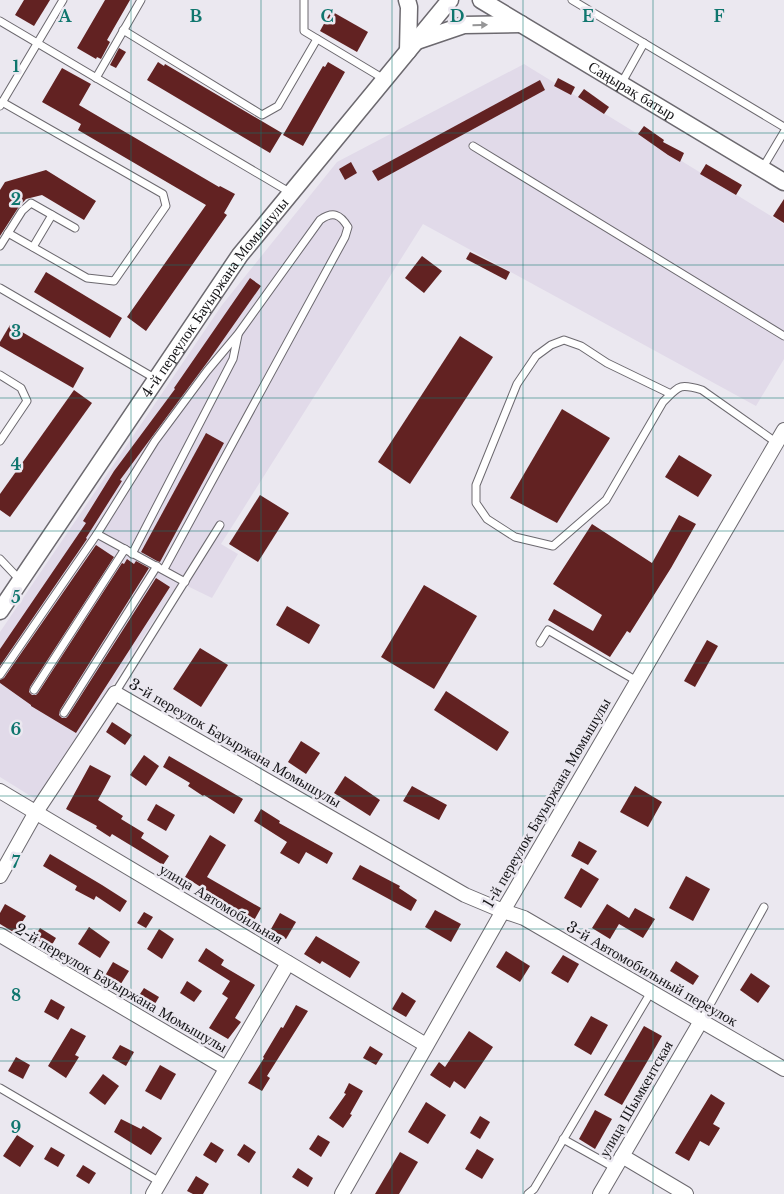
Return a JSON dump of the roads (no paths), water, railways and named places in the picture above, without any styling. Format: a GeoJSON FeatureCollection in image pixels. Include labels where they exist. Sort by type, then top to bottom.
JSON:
{"type":"FeatureCollection","features":[{"type":"Feature","properties":{"kind":"street"},"geometry":{"type":"LineString","coordinates":[[407,0],[412,46],[464,25],[521,24]]}},
{"type":"Feature","properties":{"kind":"street","name":"4-й переулок Бауыржана Момышулы"},"geometry":{"type":"LineString","coordinates":[[0,611],[240,256],[450,0]]}},
{"type":"Feature","properties":{"kind":"street","name":"Саңырақ батыр"},"geometry":{"type":"LineString","coordinates":[[481,0],[784,182]]}},
{"type":"Feature","properties":{"kind":"street"},"geometry":{"type":"LineString","coordinates":[[502,0],[521,24]]}},
{"type":"Feature","properties":{"kind":"street","name":"1-й переулок Бауыржана Момышулы"},"geometry":{"type":"LineString","coordinates":[[343,1193],[502,911],[784,430]]}},
{"type":"Feature","properties":{"kind":"street","name":"3-й переулок Бауыржана Момышулы"},"geometry":{"type":"LineString","coordinates":[[0,876],[36,812],[115,693],[465,894],[502,911]]}},
{"type":"Feature","properties":{"kind":"street","name":"улица Автомобильная"},"geometry":{"type":"LineString","coordinates":[[0,791],[426,1045]]}},
{"type":"Feature","properties":{"kind":"street","name":"3-й Автомобильный переулок"},"geometry":{"type":"LineString","coordinates":[[502,911],[524,918],[784,1069]]}},
{"type":"Feature","properties":{"kind":"street","name":"2-й переулок Бауыржана Момышулы"},"geometry":{"type":"LineString","coordinates":[[0,936],[226,1068]]}},
{"type":"Feature","properties":{"kind":"street","name":"2-й переулок Бауыржана Момышулы"},"geometry":{"type":"LineString","coordinates":[[156,1188],[288,963]]}},
{"type":"Feature","properties":{"kind":"street","name":"улица Шымкентская"},"geometry":{"type":"LineString","coordinates":[[600,1194],[701,1021]]}},
{"type":"Feature","properties":{"kind":"street"},"geometry":{"type":"LineString","coordinates":[[622,1156],[686,1194]]}},
{"type":"Feature","properties":{"kind":"lane"},"geometry":{"type":"LineString","coordinates":[[8,233],[87,278],[114,281],[166,206],[163,194],[1,104],[63,0]]}},
{"type":"Feature","properties":{"kind":"lane"},"geometry":{"type":"LineString","coordinates":[[96,78],[141,0]]}},
{"type":"Feature","properties":{"kind":"lane"},"geometry":{"type":"LineString","coordinates":[[304,0],[304,31],[385,80]]}},
{"type":"Feature","properties":{"kind":"lane"},"geometry":{"type":"LineString","coordinates":[[572,0],[784,127]]}},
{"type":"Feature","properties":{"kind":"lane"},"geometry":{"type":"LineString","coordinates":[[0,21],[291,193]]}},
{"type":"Feature","properties":{"kind":"lane"},"geometry":{"type":"LineString","coordinates":[[123,30],[262,115],[278,106],[317,39]]}},
{"type":"Feature","properties":{"kind":"lane"},"geometry":{"type":"LineString","coordinates":[[621,84],[644,43]]}},
{"type":"Feature","properties":{"kind":"lane"},"geometry":{"type":"LineString","coordinates":[[762,169],[784,132]]}},
{"type":"Feature","properties":{"kind":"lane"},"geometry":{"type":"LineString","coordinates":[[473,146],[784,336]]}},
{"type":"Feature","properties":{"kind":"lane"},"geometry":{"type":"LineString","coordinates":[[0,246],[22,212],[31,203],[75,228]]}},
{"type":"Feature","properties":{"kind":"lane"},"geometry":{"type":"LineString","coordinates":[[33,247],[52,215]]}},
{"type":"Feature","properties":{"kind":"lane"},"geometry":{"type":"LineString","coordinates":[[0,675],[97,534],[155,441],[207,371],[238,334],[320,220],[328,215],[335,215],[343,220],[348,227],[345,236],[161,568],[64,712]]}},
{"type":"Feature","properties":{"kind":"lane"},"geometry":{"type":"LineString","coordinates":[[0,288],[156,379]]}},
{"type":"Feature","properties":{"kind":"lane"},"geometry":{"type":"LineString","coordinates":[[132,554],[233,359],[238,334]]}},
{"type":"Feature","properties":{"kind":"lane"},"geometry":{"type":"LineString","coordinates":[[670,394],[607,363],[581,346],[564,340],[551,345],[536,356],[517,384],[476,485],[476,503],[487,518],[515,537],[553,546],[606,500],[663,402],[678,387],[689,386],[702,390],[776,442]]}},
{"type":"Feature","properties":{"kind":"lane"},"geometry":{"type":"LineString","coordinates":[[0,376],[21,388],[27,401],[0,441]]}},
{"type":"Feature","properties":{"kind":"lane"},"geometry":{"type":"LineString","coordinates":[[115,693],[220,525]]}},
{"type":"Feature","properties":{"kind":"lane"},"geometry":{"type":"LineString","coordinates":[[97,534],[185,582]]}},
{"type":"Feature","properties":{"kind":"lane"},"geometry":{"type":"LineString","coordinates":[[34,690],[125,550]]}},
{"type":"Feature","properties":{"kind":"lane"},"geometry":{"type":"LineString","coordinates":[[0,558],[20,580]]}},
{"type":"Feature","properties":{"kind":"lane"},"geometry":{"type":"LineString","coordinates":[[540,643],[548,630],[637,681]]}},
{"type":"Feature","properties":{"kind":"lane"},"geometry":{"type":"LineString","coordinates":[[701,1021],[764,907]]}},
{"type":"Feature","properties":{"kind":"lane"},"geometry":{"type":"LineString","coordinates":[[528,1194],[534,1189],[650,992]]}},
{"type":"Feature","properties":{"kind":"lane"},"geometry":{"type":"LineString","coordinates":[[0,1088],[156,1188]]}},
{"type":"Feature","properties":{"kind":"lane"},"geometry":{"type":"LineString","coordinates":[[563,1139],[615,1168]]}}]}
